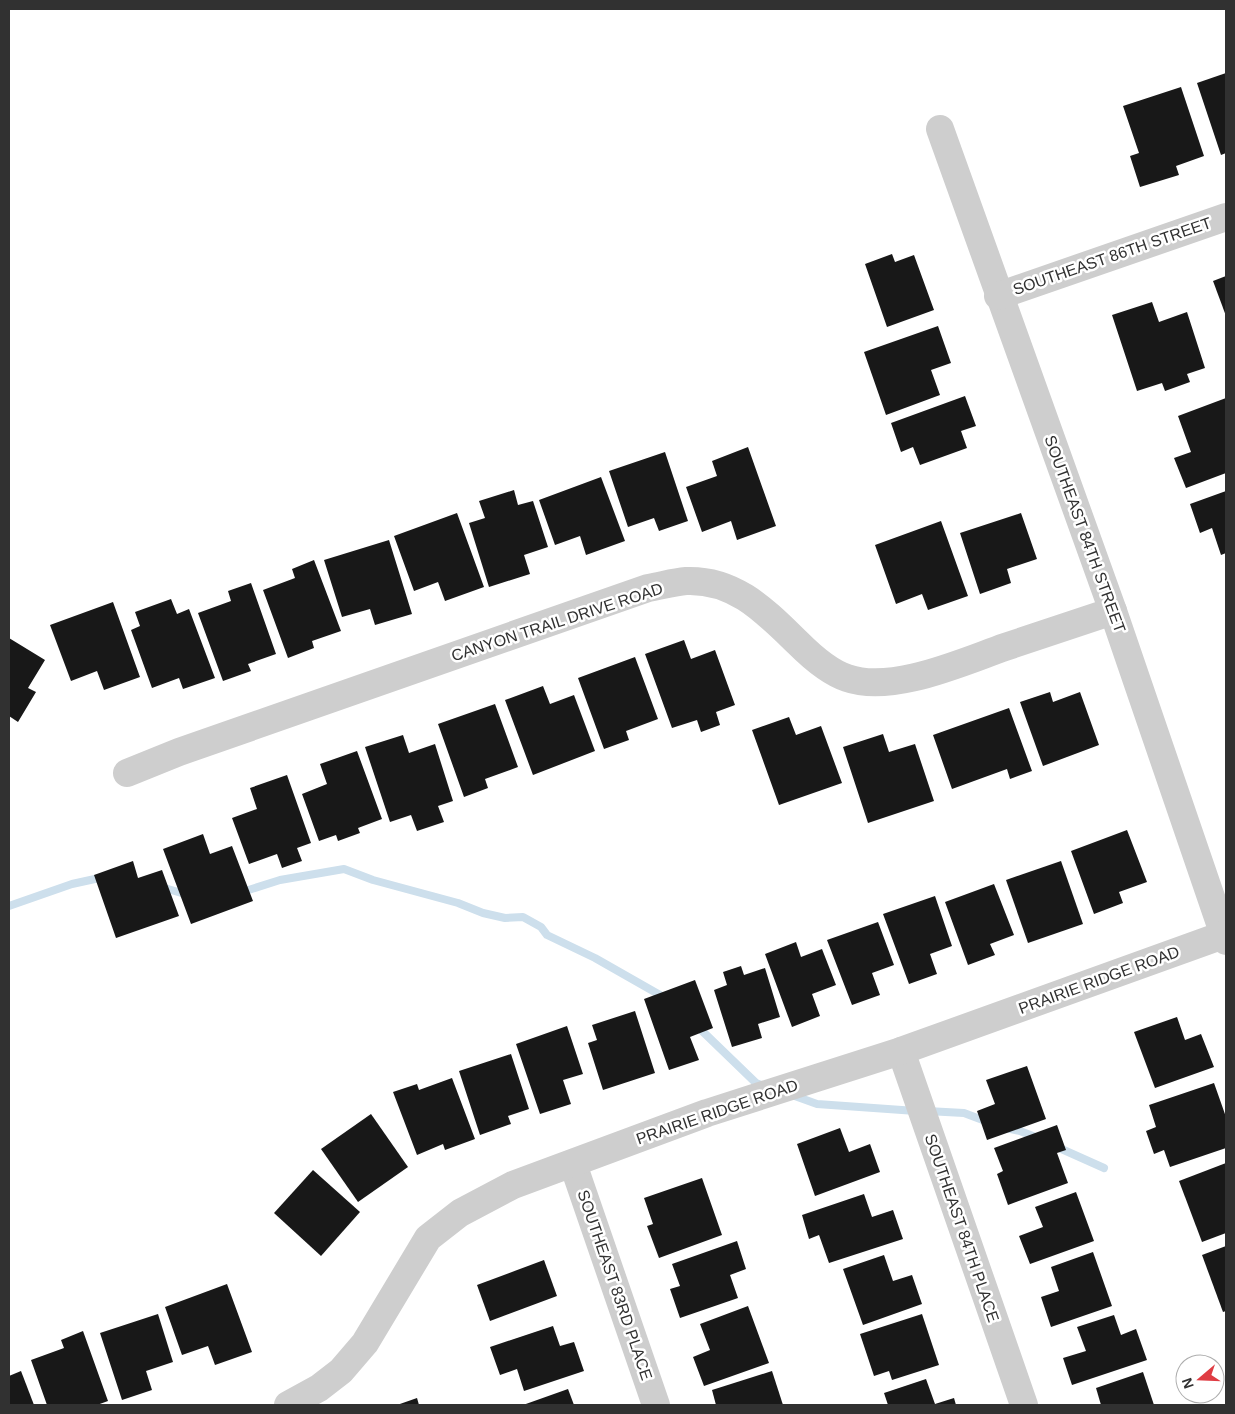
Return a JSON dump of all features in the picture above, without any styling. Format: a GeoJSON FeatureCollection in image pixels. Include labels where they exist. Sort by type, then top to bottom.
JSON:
{"type":"FeatureCollection","features":[{"type":"Feature","properties":{"kind":"street","name":"SOUTHEAST 84TH STREET"},"geometry":{"type":"LineString","coordinates":[[940,129],[998,296],[1113,611],[1226,937]]}},
{"type":"Feature","properties":{"kind":"street","name":"SOUTHEAST 86TH STREET"},"geometry":{"type":"LineString","coordinates":[[998,296],[1226,217]]}},
{"type":"Feature","properties":{"kind":"street","name":"CANYON TRAIL DRIVE ROAD"},"geometry":{"type":"LineString","coordinates":[[127,773],[179,752],[648,588],[684,581],[710,582],[736,591],[761,607],[812,657],[847,678],[874,682],[894,681],[939,669],[1113,611]]}},
{"type":"Feature","properties":{"kind":"street","name":"PRAIRIE RIDGE ROAD"},"geometry":{"type":"LineString","coordinates":[[288,1405],[320,1388],[341,1371],[353,1357],[365,1342],[428,1238],[460,1213],[513,1184],[573,1164],[707,1113],[901,1051],[1226,937]]}},
{"type":"Feature","properties":{"kind":"street","name":"SOUTHEAST 84TH PLACE"},"geometry":{"type":"LineString","coordinates":[[901,1051],[1024,1405]]}},
{"type":"Feature","properties":{"kind":"street","name":"SOUTHEAST 83RD PLACE"},"geometry":{"type":"LineString","coordinates":[[573,1164],[656,1405]]}},
{"type":"Feature","properties":{"kind":"building"},"geometry":{"type":"Polygon","coordinates":[[[1226,73],[1226,153],[1221,155],[1197,83],[1226,73]]]}},
{"type":"Feature","properties":{"kind":"building"},"geometry":{"type":"Polygon","coordinates":[[[1181,87],[1204,156],[1176,166],[1179,175],[1140,187],[1130,156],[1139,153],[1123,106],[1181,87]]]}},
{"type":"Feature","properties":{"kind":"building"},"geometry":{"type":"Polygon","coordinates":[[[892,254],[895,262],[914,255],[934,310],[887,327],[865,264],[892,254]]]}},
{"type":"Feature","properties":{"kind":"building"},"geometry":{"type":"Polygon","coordinates":[[[1226,276],[1226,316],[1213,281],[1226,276]]]}},
{"type":"Feature","properties":{"kind":"building"},"geometry":{"type":"Polygon","coordinates":[[[1152,302],[1159,322],[1187,312],[1205,368],[1187,374],[1190,382],[1165,391],[1162,383],[1137,391],[1112,315],[1152,302]]]}},
{"type":"Feature","properties":{"kind":"building"},"geometry":{"type":"Polygon","coordinates":[[[938,326],[951,363],[931,370],[940,395],[886,415],[864,352],[938,326]]]}},
{"type":"Feature","properties":{"kind":"building"},"geometry":{"type":"Polygon","coordinates":[[[965,396],[976,426],[961,431],[967,448],[920,465],[913,447],[901,452],[891,423],[965,396]]]}},
{"type":"Feature","properties":{"kind":"building"},"geometry":{"type":"Polygon","coordinates":[[[1226,398],[1226,473],[1186,488],[1174,458],[1191,452],[1178,416],[1226,398]]]}},
{"type":"Feature","properties":{"kind":"building"},"geometry":{"type":"Polygon","coordinates":[[[748,447],[776,526],[737,540],[731,521],[702,532],[686,487],[717,476],[712,461],[748,447]]]}},
{"type":"Feature","properties":{"kind":"building"},"geometry":{"type":"Polygon","coordinates":[[[665,452],[688,521],[659,531],[654,518],[628,527],[609,471],[665,452]]]}},
{"type":"Feature","properties":{"kind":"building"},"geometry":{"type":"Polygon","coordinates":[[[601,477],[625,541],[586,555],[580,536],[555,545],[539,500],[601,477]]]}},
{"type":"Feature","properties":{"kind":"building"},"geometry":{"type":"Polygon","coordinates":[[[514,490],[518,505],[533,501],[548,547],[524,555],[530,574],[489,587],[469,523],[485,518],[479,501],[514,490]]]}},
{"type":"Feature","properties":{"kind":"building"},"geometry":{"type":"Polygon","coordinates":[[[1226,491],[1226,553],[1221,555],[1212,528],[1200,533],[1190,504],[1226,491]]]}},
{"type":"Feature","properties":{"kind":"building"},"geometry":{"type":"Polygon","coordinates":[[[457,513],[484,587],[445,601],[438,582],[414,591],[394,536],[457,513]]]}},
{"type":"Feature","properties":{"kind":"building"},"geometry":{"type":"Polygon","coordinates":[[[1021,513],[1037,559],[1007,569],[1011,583],[980,594],[960,533],[1021,513]]]}},
{"type":"Feature","properties":{"kind":"building"},"geometry":{"type":"Polygon","coordinates":[[[941,521],[968,596],[928,610],[922,594],[896,604],[875,545],[941,521]]]}},
{"type":"Feature","properties":{"kind":"building"},"geometry":{"type":"Polygon","coordinates":[[[389,540],[412,614],[375,625],[370,609],[342,617],[324,560],[389,540]]]}},
{"type":"Feature","properties":{"kind":"building"},"geometry":{"type":"Polygon","coordinates":[[[314,560],[341,631],[312,641],[314,648],[288,658],[263,590],[295,578],[292,569],[314,560]]]}},
{"type":"Feature","properties":{"kind":"building"},"geometry":{"type":"Polygon","coordinates":[[[251,583],[276,654],[248,664],[251,671],[223,681],[198,613],[231,601],[228,591],[251,583]]]}},
{"type":"Feature","properties":{"kind":"building"},"geometry":{"type":"Polygon","coordinates":[[[171,599],[177,614],[189,609],[215,678],[183,689],[179,678],[152,688],[131,630],[140,626],[135,612],[171,599]]]}},
{"type":"Feature","properties":{"kind":"building"},"geometry":{"type":"Polygon","coordinates":[[[113,602],[140,677],[104,690],[97,671],[71,681],[50,625],[113,602]]]}},
{"type":"Feature","properties":{"kind":"building"},"geometry":{"type":"Polygon","coordinates":[[[9,638],[45,660],[28,688],[36,692],[18,722],[9,716],[9,638]]]}},
{"type":"Feature","properties":{"kind":"building"},"geometry":{"type":"Polygon","coordinates":[[[684,640],[691,659],[715,650],[735,705],[716,712],[720,725],[701,732],[697,720],[672,728],[645,654],[684,640]]]}},
{"type":"Feature","properties":{"kind":"building"},"geometry":{"type":"Polygon","coordinates":[[[635,657],[658,719],[626,731],[629,740],[604,749],[578,678],[635,657]]]}},
{"type":"Feature","properties":{"kind":"building"},"geometry":{"type":"Polygon","coordinates":[[[543,686],[550,704],[574,695],[595,751],[533,775],[505,700],[543,686]]]}},
{"type":"Feature","properties":{"kind":"building"},"geometry":{"type":"Polygon","coordinates":[[[1050,692],[1053,702],[1080,692],[1099,745],[1043,766],[1020,702],[1050,692]]]}},
{"type":"Feature","properties":{"kind":"building"},"geometry":{"type":"Polygon","coordinates":[[[495,704],[518,767],[485,779],[488,788],[464,797],[438,724],[495,704]]]}},
{"type":"Feature","properties":{"kind":"building"},"geometry":{"type":"Polygon","coordinates":[[[1009,708],[1032,771],[1010,779],[1007,769],[952,789],[933,735],[1009,708]]]}},
{"type":"Feature","properties":{"kind":"building"},"geometry":{"type":"Polygon","coordinates":[[[789,717],[796,735],[821,726],[842,783],[779,805],[752,730],[789,717]]]}},
{"type":"Feature","properties":{"kind":"building"},"geometry":{"type":"Polygon","coordinates":[[[883,734],[889,752],[915,744],[934,801],[868,823],[843,747],[883,734]]]}},
{"type":"Feature","properties":{"kind":"building"},"geometry":{"type":"Polygon","coordinates":[[[403,735],[409,753],[435,744],[453,801],[438,806],[444,822],[417,831],[411,815],[390,822],[365,747],[403,735]]]}},
{"type":"Feature","properties":{"kind":"building"},"geometry":{"type":"Polygon","coordinates":[[[357,751],[382,819],[358,828],[360,833],[338,841],[336,835],[319,841],[302,794],[327,784],[320,764],[357,751]]]}},
{"type":"Feature","properties":{"kind":"building"},"geometry":{"type":"Polygon","coordinates":[[[287,775],[311,843],[297,848],[302,861],[282,868],[277,854],[249,864],[232,818],[257,809],[250,788],[287,775]]]}},
{"type":"Feature","properties":{"kind":"building"},"geometry":{"type":"Polygon","coordinates":[[[1127,830],[1147,882],[1119,892],[1123,903],[1094,914],[1071,851],[1127,830]]]}},
{"type":"Feature","properties":{"kind":"building"},"geometry":{"type":"Polygon","coordinates":[[[203,834],[210,854],[232,846],[253,901],[191,924],[163,849],[203,834]]]}},
{"type":"Feature","properties":{"kind":"building"},"geometry":{"type":"Polygon","coordinates":[[[133,861],[138,878],[162,870],[179,916],[116,938],[94,875],[133,861]]]}},
{"type":"Feature","properties":{"kind":"building"},"geometry":{"type":"Polygon","coordinates":[[[1061,861],[1083,924],[1028,943],[1006,880],[1061,861]]]}},
{"type":"Feature","properties":{"kind":"building"},"geometry":{"type":"Polygon","coordinates":[[[994,884],[1014,935],[990,944],[995,955],[968,965],[945,902],[994,884]]]}},
{"type":"Feature","properties":{"kind":"building"},"geometry":{"type":"Polygon","coordinates":[[[935,896],[952,946],[930,954],[937,974],[909,984],[883,914],[935,896]]]}},
{"type":"Feature","properties":{"kind":"building"},"geometry":{"type":"Polygon","coordinates":[[[878,922],[894,965],[872,973],[880,995],[852,1005],[827,940],[878,922]]]}},
{"type":"Feature","properties":{"kind":"building"},"geometry":{"type":"Polygon","coordinates":[[[796,942],[801,957],[822,949],[836,985],[812,994],[820,1016],[792,1027],[765,954],[796,942]]]}},
{"type":"Feature","properties":{"kind":"building"},"geometry":{"type":"Polygon","coordinates":[[[741,966],[744,975],[765,968],[780,1017],[758,1024],[762,1038],[732,1047],[714,990],[727,985],[723,972],[741,966]]]}},
{"type":"Feature","properties":{"kind":"building"},"geometry":{"type":"Polygon","coordinates":[[[695,980],[713,1028],[690,1037],[699,1060],[669,1070],[644,999],[695,980]]]}},
{"type":"Feature","properties":{"kind":"building"},"geometry":{"type":"Polygon","coordinates":[[[635,1011],[655,1073],[603,1090],[588,1043],[597,1040],[592,1025],[635,1011]]]}},
{"type":"Feature","properties":{"kind":"building"},"geometry":{"type":"Polygon","coordinates":[[[1177,1017],[1185,1040],[1201,1034],[1214,1067],[1155,1088],[1134,1032],[1177,1017]]]}},
{"type":"Feature","properties":{"kind":"building"},"geometry":{"type":"Polygon","coordinates":[[[567,1026],[583,1074],[563,1080],[571,1104],[540,1114],[516,1044],[567,1026]]]}},
{"type":"Feature","properties":{"kind":"building"},"geometry":{"type":"Polygon","coordinates":[[[511,1054],[529,1109],[508,1116],[511,1124],[480,1135],[459,1071],[511,1054]]]}},
{"type":"Feature","properties":{"kind":"building"},"geometry":{"type":"Polygon","coordinates":[[[1027,1066],[1046,1119],[987,1140],[977,1111],[995,1104],[986,1080],[1027,1066]]]}},
{"type":"Feature","properties":{"kind":"building"},"geometry":{"type":"Polygon","coordinates":[[[452,1078],[475,1139],[445,1150],[443,1144],[417,1155],[393,1092],[417,1084],[419,1090],[452,1078]]]}},
{"type":"Feature","properties":{"kind":"building"},"geometry":{"type":"Polygon","coordinates":[[[1214,1083],[1226,1117],[1226,1148],[1170,1167],[1164,1150],[1154,1154],[1146,1131],[1156,1127],[1149,1105],[1214,1083]]]}},
{"type":"Feature","properties":{"kind":"building"},"geometry":{"type":"Polygon","coordinates":[[[371,1114],[408,1167],[358,1202],[321,1149],[371,1114]]]}},
{"type":"Feature","properties":{"kind":"building"},"geometry":{"type":"Polygon","coordinates":[[[1057,1125],[1066,1150],[1057,1153],[1068,1183],[1008,1205],[997,1174],[1003,1171],[994,1148],[1057,1125]]]}},
{"type":"Feature","properties":{"kind":"building"},"geometry":{"type":"Polygon","coordinates":[[[840,1128],[849,1152],[870,1144],[880,1172],[815,1196],[797,1144],[840,1128]]]}},
{"type":"Feature","properties":{"kind":"building"},"geometry":{"type":"Polygon","coordinates":[[[1226,1163],[1226,1233],[1202,1242],[1179,1181],[1226,1163]]]}},
{"type":"Feature","properties":{"kind":"building"},"geometry":{"type":"Polygon","coordinates":[[[313,1170],[360,1212],[321,1256],[274,1213],[313,1170]]]}},
{"type":"Feature","properties":{"kind":"building"},"geometry":{"type":"Polygon","coordinates":[[[702,1178],[722,1235],[659,1258],[647,1226],[653,1224],[644,1198],[702,1178]]]}},
{"type":"Feature","properties":{"kind":"building"},"geometry":{"type":"Polygon","coordinates":[[[1076,1192],[1094,1241],[1030,1264],[1019,1236],[1043,1227],[1035,1207],[1076,1192]]]}},
{"type":"Feature","properties":{"kind":"building"},"geometry":{"type":"Polygon","coordinates":[[[864,1194],[872,1217],[893,1210],[903,1239],[829,1263],[819,1235],[809,1239],[802,1215],[864,1194]]]}},
{"type":"Feature","properties":{"kind":"building"},"geometry":{"type":"Polygon","coordinates":[[[737,1241],[746,1269],[730,1275],[738,1298],[680,1318],[670,1289],[680,1286],[672,1264],[737,1241]]]}},
{"type":"Feature","properties":{"kind":"building"},"geometry":{"type":"Polygon","coordinates":[[[1226,1246],[1226,1311],[1223,1312],[1202,1255],[1226,1246]]]}},
{"type":"Feature","properties":{"kind":"building"},"geometry":{"type":"Polygon","coordinates":[[[1093,1252],[1112,1306],[1051,1327],[1041,1297],[1059,1291],[1051,1267],[1093,1252]]]}},
{"type":"Feature","properties":{"kind":"building"},"geometry":{"type":"Polygon","coordinates":[[[884,1255],[893,1281],[912,1275],[922,1304],[863,1325],[843,1269],[884,1255]]]}},
{"type":"Feature","properties":{"kind":"building"},"geometry":{"type":"Polygon","coordinates":[[[544,1260],[557,1296],[490,1321],[477,1285],[544,1260]]]}},
{"type":"Feature","properties":{"kind":"building"},"geometry":{"type":"Polygon","coordinates":[[[227,1284],[252,1352],[215,1365],[208,1346],[182,1355],[165,1307],[227,1284]]]}},
{"type":"Feature","properties":{"kind":"building"},"geometry":{"type":"Polygon","coordinates":[[[748,1306],[769,1363],[704,1386],[693,1357],[710,1350],[700,1324],[748,1306]]]}},
{"type":"Feature","properties":{"kind":"building"},"geometry":{"type":"Polygon","coordinates":[[[158,1314],[173,1362],[146,1371],[152,1390],[122,1400],[100,1333],[158,1314]]]}},
{"type":"Feature","properties":{"kind":"building"},"geometry":{"type":"Polygon","coordinates":[[[922,1314],[939,1365],[892,1380],[889,1371],[874,1376],[860,1334],[922,1314]]]}},
{"type":"Feature","properties":{"kind":"building"},"geometry":{"type":"Polygon","coordinates":[[[1114,1315],[1121,1335],[1136,1329],[1147,1360],[1072,1385],[1063,1358],[1086,1351],[1077,1327],[1114,1315]]]}},
{"type":"Feature","properties":{"kind":"building"},"geometry":{"type":"Polygon","coordinates":[[[553,1326],[560,1346],[574,1342],[584,1371],[524,1391],[517,1369],[500,1375],[490,1347],[553,1326]]]}},
{"type":"Feature","properties":{"kind":"building"},"geometry":{"type":"Polygon","coordinates":[[[83,1331],[108,1401],[97,1405],[47,1405],[31,1360],[64,1348],[61,1340],[83,1331]]]}},
{"type":"Feature","properties":{"kind":"building"},"geometry":{"type":"Polygon","coordinates":[[[21,1371],[34,1405],[9,1405],[9,1376],[21,1371]]]}},
{"type":"Feature","properties":{"kind":"building"},"geometry":{"type":"Polygon","coordinates":[[[772,1371],[783,1405],[716,1405],[712,1390],[772,1371]]]}},
{"type":"Feature","properties":{"kind":"building"},"geometry":{"type":"Polygon","coordinates":[[[1143,1372],[1154,1405],[1101,1405],[1096,1388],[1143,1372]]]}},
{"type":"Feature","properties":{"kind":"building"},"geometry":{"type":"Polygon","coordinates":[[[926,1379],[935,1404],[954,1398],[956,1405],[888,1405],[884,1393],[926,1379]]]}},
{"type":"Feature","properties":{"kind":"building"},"geometry":{"type":"Polygon","coordinates":[[[568,1389],[574,1405],[523,1405],[568,1389]]]}},
{"type":"Feature","properties":{"kind":"building"},"geometry":{"type":"Polygon","coordinates":[[[417,1398],[419,1405],[397,1405],[417,1398]]]}},
{"type":"Feature","properties":{"kind":"waterway"},"geometry":{"type":"LineString","coordinates":[[239,893],[280,880],[344,869],[373,880],[458,903],[483,913],[505,918],[523,917],[541,927],[547,935],[595,958],[667,999]]}},
{"type":"Feature","properties":{"kind":"waterway"},"geometry":{"type":"LineString","coordinates":[[9,906],[72,884],[104,877]]}},
{"type":"Feature","properties":{"kind":"waterway"},"geometry":{"type":"LineString","coordinates":[[158,886],[188,895]]}},
{"type":"Feature","properties":{"kind":"waterway"},"geometry":{"type":"LineString","coordinates":[[697,1026],[756,1083],[764,1086]]}},
{"type":"Feature","properties":{"kind":"waterway"},"geometry":{"type":"LineString","coordinates":[[792,1095],[817,1104],[916,1111]]}},
{"type":"Feature","properties":{"kind":"waterway"},"geometry":{"type":"LineString","coordinates":[[927,1111],[964,1113],[988,1122]]}},
{"type":"Feature","properties":{"kind":"waterway"},"geometry":{"type":"LineString","coordinates":[[1006,1128],[1038,1138]]}},
{"type":"Feature","properties":{"kind":"waterway"},"geometry":{"type":"LineString","coordinates":[[1057,1147],[1104,1168]]}}]}
